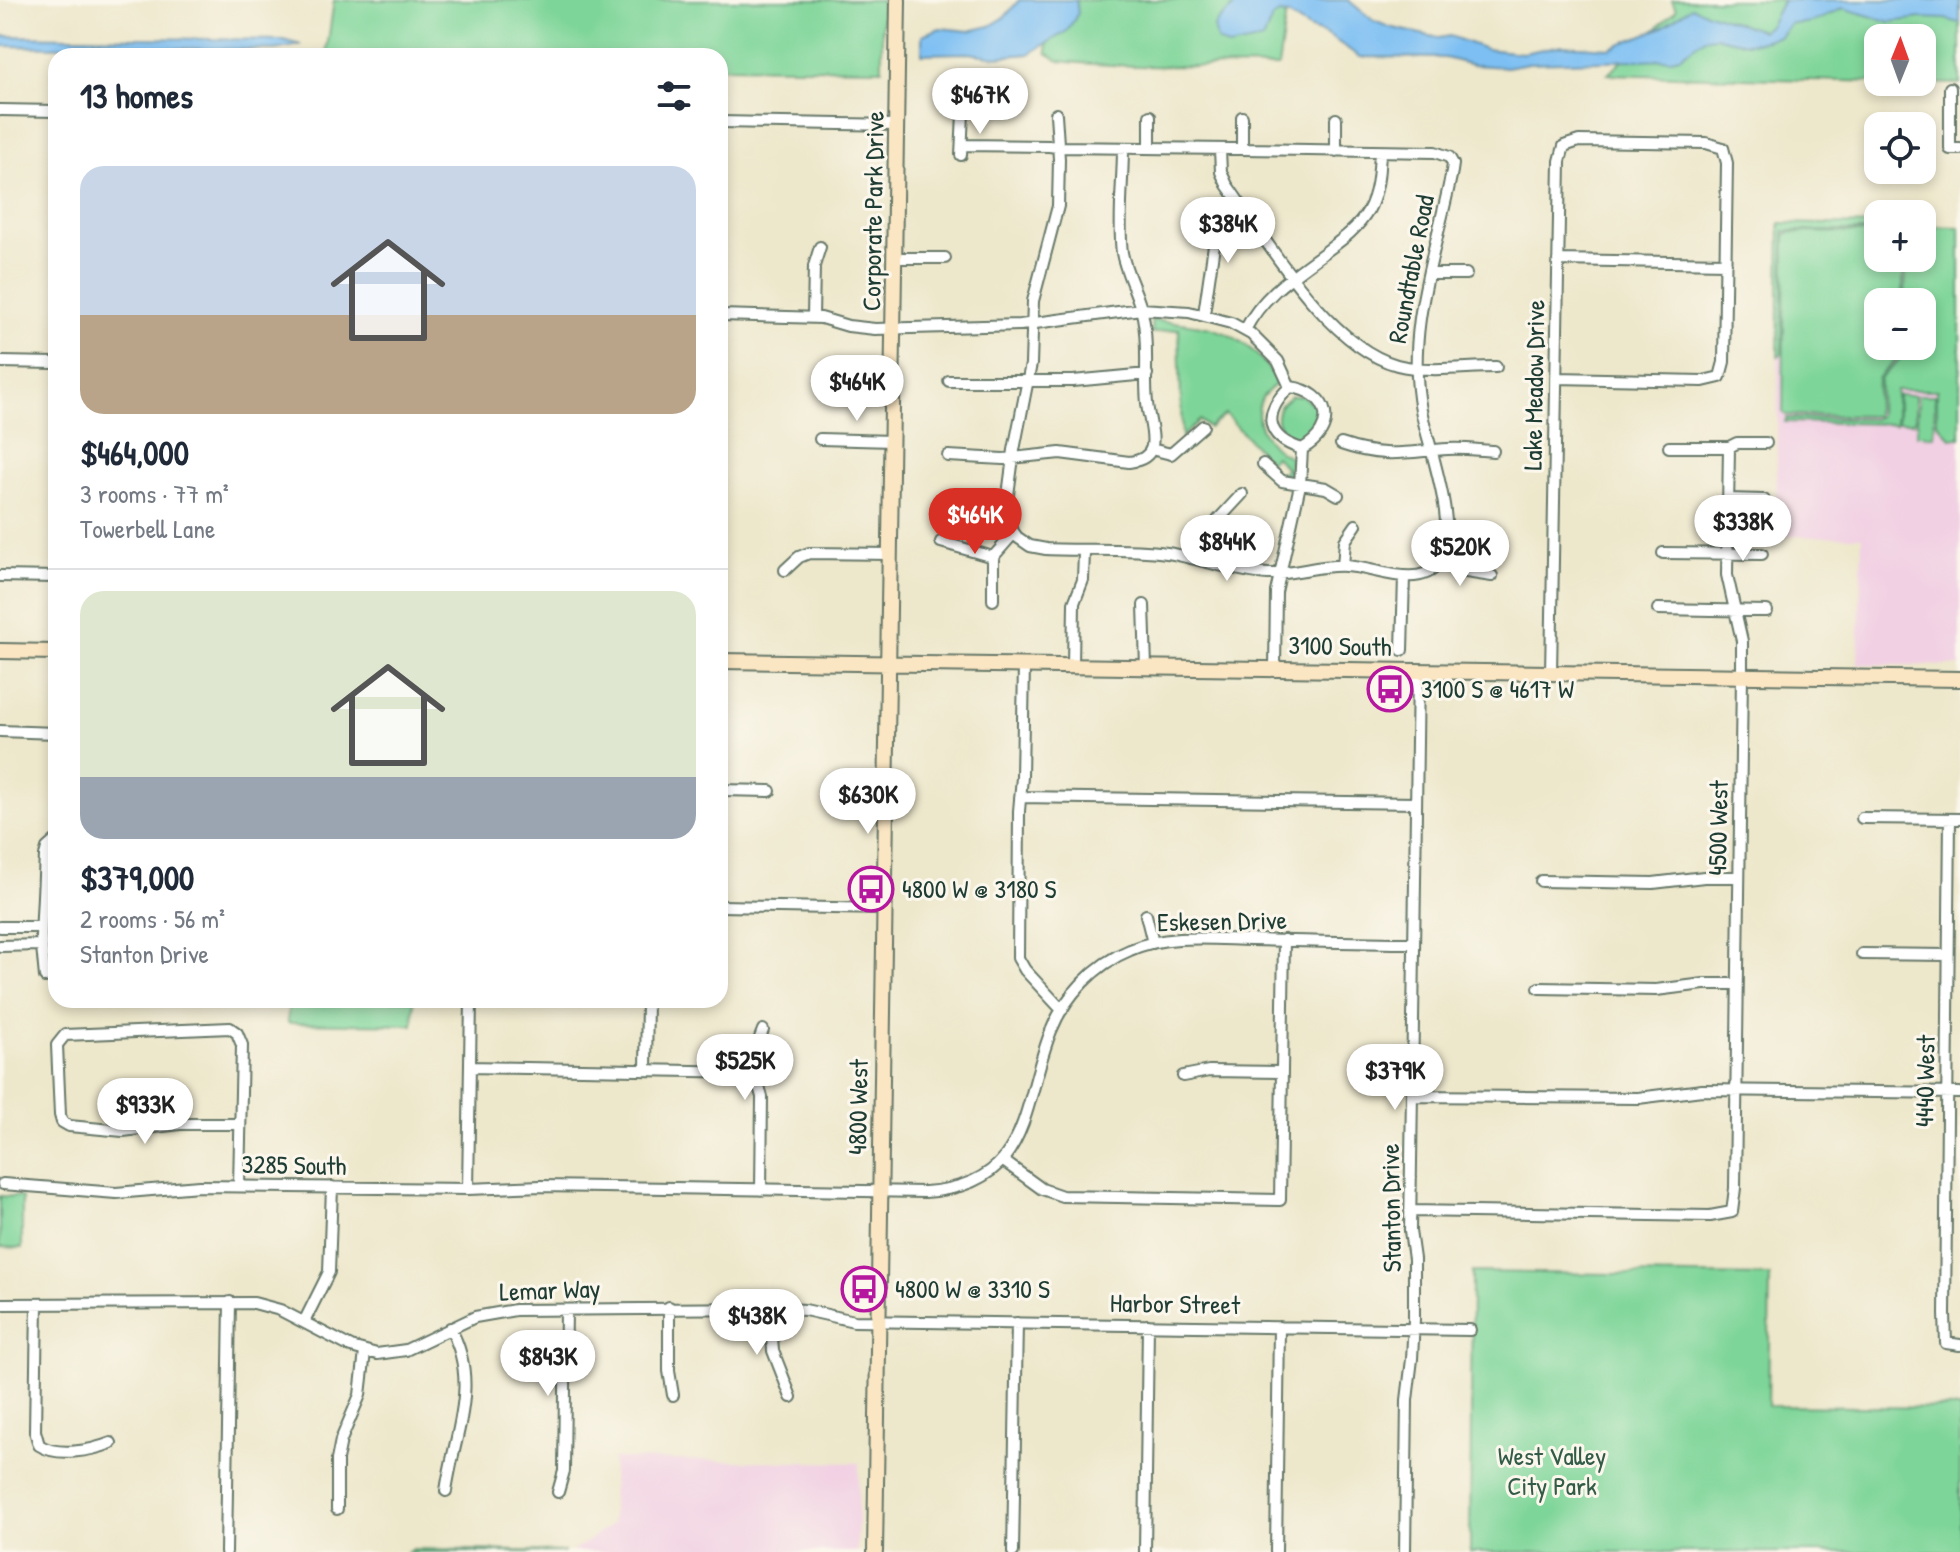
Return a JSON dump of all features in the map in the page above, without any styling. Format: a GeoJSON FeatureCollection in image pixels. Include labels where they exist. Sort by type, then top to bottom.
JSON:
{"type":"FeatureCollection","features":[{"type":"Feature","properties":{"kind":"main road","name":"Corporate Park Drive"},"geometry":{"type":"LineString","coordinates":[[889,664],[898,0]]}},
{"type":"Feature","properties":{"kind":"main road"},"geometry":{"type":"LineString","coordinates":[[0,651],[48,652]]}},
{"type":"Feature","properties":{"kind":"main road","name":"3100 South"},"geometry":{"type":"LineString","coordinates":[[728,661],[1960,679]]}},
{"type":"Feature","properties":{"kind":"main road","name":"4800 West"},"geometry":{"type":"LineString","coordinates":[[875,1552],[889,664]]}},
{"type":"Feature","properties":{"kind":"street"},"geometry":{"type":"LineString","coordinates":[[1950,88],[1955,149]]}},
{"type":"Feature","properties":{"kind":"street"},"geometry":{"type":"LineString","coordinates":[[0,110],[48,111]]}},
{"type":"Feature","properties":{"kind":"street"},"geometry":{"type":"LineString","coordinates":[[963,113],[962,150],[1057,147],[1380,152],[1378,185],[1362,219],[1351,232],[1266,298],[1245,330]]}},
{"type":"Feature","properties":{"kind":"street"},"geometry":{"type":"LineString","coordinates":[[1056,114],[1058,206],[1034,296],[1028,381],[1013,458],[1006,516],[1014,533],[1030,546],[1084,552],[1160,552],[1268,574],[1343,566],[1404,576],[1424,574],[1440,562],[1473,574],[1492,576]]}},
{"type":"Feature","properties":{"kind":"street"},"geometry":{"type":"LineString","coordinates":[[1150,116],[1150,148]]}},
{"type":"Feature","properties":{"kind":"street"},"geometry":{"type":"LineString","coordinates":[[1242,117],[1242,149]]}},
{"type":"Feature","properties":{"kind":"street"},"geometry":{"type":"LineString","coordinates":[[1336,119],[1336,151]]}},
{"type":"Feature","properties":{"kind":"street"},"geometry":{"type":"LineString","coordinates":[[728,122],[898,125]]}},
{"type":"Feature","properties":{"kind":"street","name":"Lake Meadow Drive"},"geometry":{"type":"LineString","coordinates":[[1551,673],[1560,161],[1564,146],[1579,141],[1706,143],[1723,148],[1727,163],[1726,263]]}},
{"type":"Feature","properties":{"kind":"street"},"geometry":{"type":"LineString","coordinates":[[948,456],[1013,458],[1060,453],[1129,462],[1145,457],[1151,449],[1154,439],[1147,405],[1147,350],[1141,309],[1122,252],[1123,148]]}},
{"type":"Feature","properties":{"kind":"street"},"geometry":{"type":"LineString","coordinates":[[1220,149],[1223,177],[1320,311],[1351,341],[1388,362],[1415,368],[1496,367]]}},
{"type":"Feature","properties":{"kind":"street","name":"Roundtable Road"},"geometry":{"type":"LineString","coordinates":[[1380,152],[1441,153],[1449,157],[1453,164],[1418,329],[1415,368],[1421,410],[1443,503],[1446,533],[1440,562]]}},
{"type":"Feature","properties":{"kind":"street"},"geometry":{"type":"LineString","coordinates":[[1204,314],[1215,238],[1225,223],[1245,209]]}},
{"type":"Feature","properties":{"kind":"street"},"geometry":{"type":"LineString","coordinates":[[813,317],[814,266],[820,247]]}},
{"type":"Feature","properties":{"kind":"street"},"geometry":{"type":"LineString","coordinates":[[896,258],[945,258]]}},
{"type":"Feature","properties":{"kind":"street"},"geometry":{"type":"LineString","coordinates":[[1556,378],[1703,381],[1720,377],[1724,362],[1726,263],[1558,260]]}},
{"type":"Feature","properties":{"kind":"street"},"geometry":{"type":"LineString","coordinates":[[1430,274],[1466,274]]}},
{"type":"Feature","properties":{"kind":"street"},"geometry":{"type":"LineString","coordinates":[[728,315],[813,317],[856,328],[895,328],[1032,323],[1141,309],[1204,314],[1245,330],[1272,354],[1283,369],[1290,387]]}},
{"type":"Feature","properties":{"kind":"street"},"geometry":{"type":"LineString","coordinates":[[0,362],[48,363]]}},
{"type":"Feature","properties":{"kind":"street"},"geometry":{"type":"LineString","coordinates":[[949,381],[1081,380],[1147,374]]}},
{"type":"Feature","properties":{"kind":"street"},"geometry":{"type":"LineString","coordinates":[[1275,669],[1275,607],[1279,572],[1300,485],[1302,449],[1319,435],[1325,410],[1311,392],[1290,387]]}},
{"type":"Feature","properties":{"kind":"street"},"geometry":{"type":"LineString","coordinates":[[1290,387],[1274,403],[1271,419],[1281,438],[1302,449]]}},
{"type":"Feature","properties":{"kind":"street"},"geometry":{"type":"LineString","coordinates":[[1151,449],[1171,454],[1203,426]]}},
{"type":"Feature","properties":{"kind":"street"},"geometry":{"type":"LineString","coordinates":[[820,439],[893,441]]}},
{"type":"Feature","properties":{"kind":"street"},"geometry":{"type":"LineString","coordinates":[[1669,447],[1729,447],[1737,443],[1766,443]]}},
{"type":"Feature","properties":{"kind":"street"},"geometry":{"type":"LineString","coordinates":[[1341,444],[1385,454],[1457,449],[1493,451]]}},
{"type":"Feature","properties":{"kind":"street","name":"4500 West"},"geometry":{"type":"LineString","coordinates":[[1410,1211],[1710,1216],[1732,1212],[1737,1090],[1742,641],[1728,584],[1729,447]]}},
{"type":"Feature","properties":{"kind":"street"},"geometry":{"type":"LineString","coordinates":[[1263,464],[1279,479],[1326,488],[1338,495]]}},
{"type":"Feature","properties":{"kind":"street"},"geometry":{"type":"LineString","coordinates":[[1216,563],[1218,520],[1242,494]]}},
{"type":"Feature","properties":{"kind":"street"},"geometry":{"type":"LineString","coordinates":[[1727,499],[1764,500]]}},
{"type":"Feature","properties":{"kind":"street"},"geometry":{"type":"LineString","coordinates":[[1343,566],[1345,541],[1356,525]]}},
{"type":"Feature","properties":{"kind":"street"},"geometry":{"type":"LineString","coordinates":[[993,600],[993,557],[1014,533]]}},
{"type":"Feature","properties":{"kind":"street"},"geometry":{"type":"LineString","coordinates":[[941,542],[993,557]]}},
{"type":"Feature","properties":{"kind":"street"},"geometry":{"type":"LineString","coordinates":[[1073,666],[1074,603],[1083,580],[1084,552]]}},
{"type":"Feature","properties":{"kind":"street"},"geometry":{"type":"LineString","coordinates":[[785,570],[799,557],[809,553],[891,554]]}},
{"type":"Feature","properties":{"kind":"street"},"geometry":{"type":"LineString","coordinates":[[1663,553],[1762,554]]}},
{"type":"Feature","properties":{"kind":"street"},"geometry":{"type":"LineString","coordinates":[[0,576],[48,577]]}},
{"type":"Feature","properties":{"kind":"street"},"geometry":{"type":"LineString","coordinates":[[1402,650],[1404,576]]}},
{"type":"Feature","properties":{"kind":"street"},"geometry":{"type":"LineString","coordinates":[[1144,605],[1146,667]]}},
{"type":"Feature","properties":{"kind":"street"},"geometry":{"type":"LineString","coordinates":[[1658,609],[1767,611]]}},
{"type":"Feature","properties":{"kind":"street"},"geometry":{"type":"LineString","coordinates":[[1024,665],[1018,958],[1025,970],[1062,1010]]}},
{"type":"Feature","properties":{"kind":"street","name":"Stanton Drive"},"geometry":{"type":"LineString","coordinates":[[1405,1552],[1407,1400],[1413,1329],[1414,1259],[1410,1211],[1418,671]]}},
{"type":"Feature","properties":{"kind":"street"},"geometry":{"type":"LineString","coordinates":[[0,731],[48,733]]}},
{"type":"Feature","properties":{"kind":"street"},"geometry":{"type":"LineString","coordinates":[[728,790],[770,791]]}},
{"type":"Feature","properties":{"kind":"street"},"geometry":{"type":"LineString","coordinates":[[1020,797],[1416,803]]}},
{"type":"Feature","properties":{"kind":"street"},"geometry":{"type":"LineString","coordinates":[[1862,818],[1955,819]]}},
{"type":"Feature","properties":{"kind":"street","name":"4440 West"},"geometry":{"type":"LineString","coordinates":[[1955,819],[1948,955],[1946,1343],[1960,1345]]}},
{"type":"Feature","properties":{"kind":"street"},"geometry":{"type":"LineString","coordinates":[[45,977],[41,927],[48,849]]}},
{"type":"Feature","properties":{"kind":"street"},"geometry":{"type":"LineString","coordinates":[[1541,881],[1653,883],[1704,877],[1739,877]]}},
{"type":"Feature","properties":{"kind":"street"},"geometry":{"type":"LineString","coordinates":[[728,906],[885,909]]}},
{"type":"Feature","properties":{"kind":"street"},"geometry":{"type":"LineString","coordinates":[[1146,915],[1153,943]]}},
{"type":"Feature","properties":{"kind":"street"},"geometry":{"type":"LineString","coordinates":[[41,927],[5,927],[5,946],[41,945]]}},
{"type":"Feature","properties":{"kind":"street","name":"Eskesen Drive"},"geometry":{"type":"LineString","coordinates":[[761,1190],[925,1192],[961,1187],[983,1176],[1002,1160],[1022,1129],[1048,1039],[1062,1010],[1085,981],[1104,964],[1127,951],[1153,943],[1197,939],[1414,943]]}},
{"type":"Feature","properties":{"kind":"street"},"geometry":{"type":"LineString","coordinates":[[1002,1160],[1042,1189],[1062,1196],[1280,1200],[1284,940]]}},
{"type":"Feature","properties":{"kind":"street"},"geometry":{"type":"LineString","coordinates":[[1862,954],[1948,955]]}},
{"type":"Feature","properties":{"kind":"street"},"geometry":{"type":"LineString","coordinates":[[1539,988],[1656,990],[1704,984],[1737,984]]}},
{"type":"Feature","properties":{"kind":"street"},"geometry":{"type":"LineString","coordinates":[[468,1189],[471,1008]]}},
{"type":"Feature","properties":{"kind":"street"},"geometry":{"type":"LineString","coordinates":[[646,1070],[647,1008]]}},
{"type":"Feature","properties":{"kind":"street"},"geometry":{"type":"LineString","coordinates":[[239,1186],[242,1045],[234,1030],[185,1029],[65,1035],[55,1049],[60,1115],[65,1124],[123,1131],[180,1124],[240,1124]]}},
{"type":"Feature","properties":{"kind":"street"},"geometry":{"type":"LineString","coordinates":[[747,1072],[763,1030]]}},
{"type":"Feature","properties":{"kind":"street"},"geometry":{"type":"LineString","coordinates":[[470,1067],[747,1072],[758,1083],[762,1097],[761,1190]]}},
{"type":"Feature","properties":{"kind":"street"},"geometry":{"type":"LineString","coordinates":[[1183,1076],[1209,1071],[1281,1072]]}},
{"type":"Feature","properties":{"kind":"street"},"geometry":{"type":"LineString","coordinates":[[1412,1096],[1638,1098],[1702,1090],[1960,1093]]}},
{"type":"Feature","properties":{"kind":"street","name":"3285 South"},"geometry":{"type":"LineString","coordinates":[[1,1183],[116,1193],[190,1186],[761,1190]]}},
{"type":"Feature","properties":{"kind":"street"},"geometry":{"type":"LineString","coordinates":[[304,1322],[329,1272],[332,1187]]}},
{"type":"Feature","properties":{"kind":"street"},"geometry":{"type":"LineString","coordinates":[[226,1552],[230,1302]]}},
{"type":"Feature","properties":{"kind":"street","name":"Lemar Way"},"geometry":{"type":"LineString","coordinates":[[0,1304],[230,1302],[268,1305],[365,1352],[388,1354],[406,1350],[475,1317],[534,1309],[770,1308],[805,1310],[854,1321],[879,1321]]}},
{"type":"Feature","properties":{"kind":"street"},"geometry":{"type":"LineString","coordinates":[[37,1304],[35,1431],[39,1445],[48,1450],[92,1450],[111,1443]]}},
{"type":"Feature","properties":{"kind":"street"},"geometry":{"type":"LineString","coordinates":[[669,1307],[669,1371],[673,1395]]}},
{"type":"Feature","properties":{"kind":"street"},"geometry":{"type":"LineString","coordinates":[[770,1308],[773,1351],[791,1397]]}},
{"type":"Feature","properties":{"kind":"street"},"geometry":{"type":"LineString","coordinates":[[558,1492],[564,1471],[566,1310]]}},
{"type":"Feature","properties":{"kind":"street","name":"Harbor Street"},"geometry":{"type":"LineString","coordinates":[[879,1321],[1470,1330]]}},
{"type":"Feature","properties":{"kind":"street"},"geometry":{"type":"LineString","coordinates":[[1013,1552],[1017,1323]]}},
{"type":"Feature","properties":{"kind":"street"},"geometry":{"type":"LineString","coordinates":[[1145,1552],[1148,1325]]}},
{"type":"Feature","properties":{"kind":"street"},"geometry":{"type":"LineString","coordinates":[[1276,1552],[1279,1327]]}},
{"type":"Feature","properties":{"kind":"street"},"geometry":{"type":"LineString","coordinates":[[446,1491],[464,1411],[465,1390],[463,1355],[450,1328]]}},
{"type":"Feature","properties":{"kind":"street"},"geometry":{"type":"LineString","coordinates":[[337,1509],[337,1460],[341,1440],[360,1395],[365,1352]]}},
{"type":"Feature","properties":{"kind":"shaded area"},"geometry":{"type":"Polygon","coordinates":[[[1780,223],[1864,225],[1864,272],[1936,272],[1936,247],[1960,227],[1960,666],[1858,664],[1862,537],[1776,536],[1780,223]]]}},
{"type":"Feature","properties":{"kind":"shaded area"},"geometry":{"type":"Polygon","coordinates":[[[613,1459],[859,1463],[857,1552],[572,1552],[612,1524],[613,1459]]]}},
{"type":"Feature","properties":{"kind":"green space"},"geometry":{"type":"Polygon","coordinates":[[[334,0],[882,0],[882,69],[728,67],[728,48],[327,48],[334,0]]]}},
{"type":"Feature","properties":{"kind":"green space"},"geometry":{"type":"Polygon","coordinates":[[[1050,0],[1288,0],[1278,67],[1140,66],[1059,61],[1047,53],[1050,0]]]}},
{"type":"Feature","properties":{"kind":"green space"},"geometry":{"type":"Polygon","coordinates":[[[1672,0],[1960,0],[1960,84],[1936,83],[1936,24],[1864,24],[1864,82],[1608,74],[1676,10],[1672,0]]]}},
{"type":"Feature","properties":{"kind":"green space"},"geometry":{"type":"Polygon","coordinates":[[[1780,223],[1864,225],[1864,231],[1784,231],[1782,354],[1778,356],[1780,223]]]}},
{"type":"Feature","properties":{"kind":"green space"},"geometry":{"type":"Polygon","coordinates":[[[1936,226],[1960,227],[1960,438],[1951,438],[1937,423],[1937,390],[1896,390],[1896,424],[1785,422],[1787,418],[1874,419],[1879,416],[1880,379],[1899,360],[1936,360],[1936,288],[1905,288],[1906,272],[1936,272],[1936,226]]]}},
{"type":"Feature","properties":{"kind":"green space"},"geometry":{"type":"Polygon","coordinates":[[[1789,232],[1864,233],[1864,272],[1903,272],[1903,288],[1864,288],[1864,360],[1895,360],[1878,378],[1876,416],[1783,413],[1785,235],[1789,232]]]}},
{"type":"Feature","properties":{"kind":"green space"},"geometry":{"type":"Polygon","coordinates":[[[1151,320],[1219,331],[1244,343],[1262,360],[1276,384],[1262,398],[1258,416],[1260,425],[1269,441],[1290,457],[1289,476],[1280,474],[1286,468],[1275,456],[1270,462],[1225,414],[1209,428],[1200,420],[1182,437],[1179,329],[1152,333],[1151,320]]]}},
{"type":"Feature","properties":{"kind":"green space"},"geometry":{"type":"Polygon","coordinates":[[[1898,395],[1915,395],[1915,422],[1898,422],[1898,395]]]}},
{"type":"Feature","properties":{"kind":"green space"},"geometry":{"type":"Polygon","coordinates":[[[1918,395],[1935,395],[1934,436],[1917,435],[1918,395]]]}},
{"type":"Feature","properties":{"kind":"green space"},"geometry":{"type":"Polygon","coordinates":[[[1291,396],[1302,396],[1317,407],[1316,425],[1306,440],[1292,440],[1277,422],[1280,407],[1291,396]]]}},
{"type":"Feature","properties":{"kind":"green space"},"geometry":{"type":"Polygon","coordinates":[[[288,1008],[414,1008],[413,1025],[288,1023],[288,1008]]]}},
{"type":"Feature","properties":{"kind":"green space"},"geometry":{"type":"Polygon","coordinates":[[[0,1196],[22,1197],[22,1248],[0,1247],[0,1196]]]}},
{"type":"Feature","properties":{"kind":"green space","name":"West Valley City Park"},"geometry":{"type":"Polygon","coordinates":[[[1472,1272],[1770,1276],[1768,1406],[1960,1408],[1960,1552],[1470,1552],[1472,1272]]]}},
{"type":"Feature","properties":{"kind":"green space"},"geometry":{"type":"Polygon","coordinates":[[[413,1549],[565,1552],[408,1552],[413,1549]]]}},
{"type":"Feature","properties":{"kind":"water"},"geometry":{"type":"Polygon","coordinates":[[[1019,0],[1076,0],[1078,13],[1067,31],[1029,54],[996,57],[968,53],[922,54],[922,35],[940,28],[969,31],[990,26],[1005,17],[1019,0]]]}},
{"type":"Feature","properties":{"kind":"water"},"geometry":{"type":"Polygon","coordinates":[[[1239,0],[1348,0],[1374,21],[1389,27],[1439,38],[1450,36],[1486,49],[1523,53],[1562,45],[1610,48],[1663,27],[1691,7],[1762,31],[1770,25],[1783,0],[1960,0],[1960,23],[1921,18],[1890,22],[1843,8],[1812,22],[1791,23],[1780,36],[1758,42],[1705,38],[1679,57],[1671,59],[1529,63],[1506,67],[1473,65],[1445,58],[1360,57],[1326,34],[1288,15],[1279,14],[1272,18],[1263,40],[1229,47],[1217,40],[1214,27],[1239,0]]]}},
{"type":"Feature","properties":{"kind":"water"},"geometry":{"type":"Polygon","coordinates":[[[0,36],[283,40],[301,45],[285,48],[0,46],[0,36]]]}},
{"type":"Feature","properties":{"kind":"place","name":"3100 S @ 4617 W"},"geometry":{"type":"Point","coordinates":[1390,689]}},
{"type":"Feature","properties":{"kind":"place","name":"4800 W @ 3180 S"},"geometry":{"type":"Point","coordinates":[871,889]}},
{"type":"Feature","properties":{"kind":"place","name":"4800 W @ 3310 S"},"geometry":{"type":"Point","coordinates":[864,1289]}}]}
